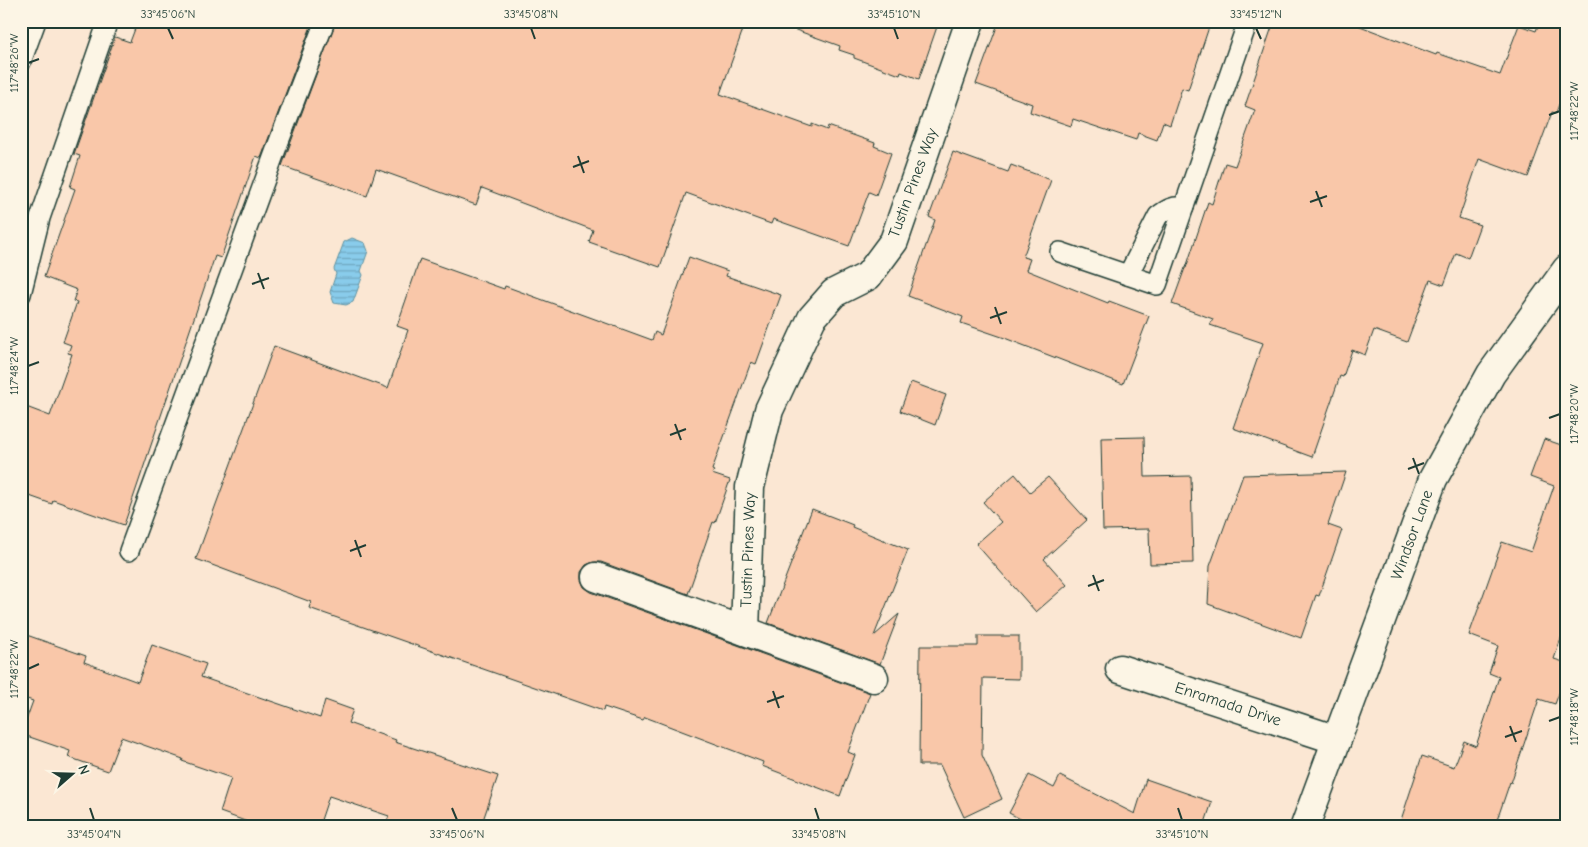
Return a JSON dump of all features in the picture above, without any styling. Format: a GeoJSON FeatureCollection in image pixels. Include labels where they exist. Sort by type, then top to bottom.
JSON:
{"type":"FeatureCollection","features":[{"type":"Feature","properties":{"kind":"street","name":"Tustin Pines Way"},"geometry":{"type":"LineString","coordinates":[[745,631],[750,487],[769,410],[812,318],[834,293],[868,276],[894,241],[970,21]]}},
{"type":"Feature","properties":{"kind":"street","name":"Windsor Lane"},"geometry":{"type":"LineString","coordinates":[[1305,826],[1433,479],[1491,374],[1567,269]]}},
{"type":"Feature","properties":{"kind":"street"},"geometry":{"type":"LineString","coordinates":[[596,577],[874,678]]}},
{"type":"Feature","properties":{"kind":"street","name":"Enramada Drive"},"geometry":{"type":"LineString","coordinates":[[1120,669],[1337,740]]}},
{"type":"Feature","properties":{"kind":"lane"},"geometry":{"type":"LineString","coordinates":[[21,62],[36,21]]}},
{"type":"Feature","properties":{"kind":"lane"},"geometry":{"type":"LineString","coordinates":[[21,294],[40,218],[108,21]]}},
{"type":"Feature","properties":{"kind":"lane"},"geometry":{"type":"LineString","coordinates":[[129,551],[325,21]]}},
{"type":"Feature","properties":{"kind":"lane"},"geometry":{"type":"LineString","coordinates":[[1060,252],[1157,285],[1248,21]]}},
{"type":"Feature","properties":{"kind":"lane"},"geometry":{"type":"LineString","coordinates":[[1128,275],[1158,216],[1166,209],[1174,206],[1184,207]]}},
{"type":"Feature","properties":{"kind":"water"},"geometry":{"type":"Polygon","coordinates":[[[352,238],[365,243],[368,251],[361,271],[363,275],[353,302],[346,305],[334,303],[330,292],[336,274],[334,269],[344,242],[352,238]]]}},
{"type":"Feature","properties":{"kind":"building"},"geometry":{"type":"Polygon","coordinates":[[[138,21],[313,21],[261,158],[256,156],[221,258],[215,256],[124,525],[53,500],[52,504],[21,493],[21,405],[50,416],[72,354],[68,353],[71,345],[63,342],[77,302],[73,301],[77,290],[44,277],[75,189],[70,187],[80,156],[74,154],[115,37],[130,42],[138,21]]]}},
{"type":"Feature","properties":{"kind":"building"},"geometry":{"type":"Polygon","coordinates":[[[336,21],[746,21],[720,94],[812,127],[812,124],[827,130],[828,126],[875,143],[874,146],[891,153],[876,195],[869,192],[849,246],[773,219],[771,224],[686,193],[660,267],[589,242],[593,230],[482,188],[476,205],[376,169],[367,196],[282,166],[336,21]]]}},
{"type":"Feature","properties":{"kind":"building"},"geometry":{"type":"Polygon","coordinates":[[[783,21],[939,21],[919,79],[901,72],[900,75],[854,58],[854,55],[839,50],[840,46],[782,25],[783,21]]]}},
{"type":"Feature","properties":{"kind":"building"},"geometry":{"type":"Polygon","coordinates":[[[999,21],[1211,21],[1188,90],[1182,88],[1170,125],[1163,122],[1157,140],[1138,133],[1136,140],[1073,119],[1071,126],[1030,112],[1032,104],[976,84],[999,21]]]}},
{"type":"Feature","properties":{"kind":"building"},"geometry":{"type":"Polygon","coordinates":[[[1274,21],[1347,21],[1436,55],[1437,53],[1500,75],[1519,25],[1536,31],[1539,23],[1567,33],[1567,107],[1559,104],[1556,113],[1552,112],[1528,177],[1479,159],[1459,218],[1480,225],[1468,258],[1456,253],[1444,285],[1430,280],[1407,342],[1374,330],[1365,355],[1352,350],[1343,377],[1340,376],[1312,457],[1233,428],[1263,343],[1210,325],[1213,319],[1172,304],[1208,202],[1212,204],[1225,163],[1235,166],[1255,110],[1245,106],[1274,21]]]}},
{"type":"Feature","properties":{"kind":"building"},"geometry":{"type":"Polygon","coordinates":[[[953,152],[1008,172],[1011,165],[1051,180],[1023,257],[1030,259],[1026,270],[1108,303],[1109,301],[1149,316],[1123,384],[961,323],[963,317],[908,296],[935,220],[929,217],[953,152]]]}},
{"type":"Feature","properties":{"kind":"building"},"geometry":{"type":"Polygon","coordinates":[[[689,257],[728,271],[726,276],[781,295],[756,364],[751,362],[712,470],[714,471],[712,474],[730,480],[688,594],[601,562],[593,562],[586,565],[581,572],[581,580],[584,587],[591,592],[870,693],[848,752],[855,755],[840,796],[762,766],[763,762],[645,717],[643,720],[604,707],[603,711],[309,608],[311,602],[196,559],[274,346],[388,388],[408,330],[397,326],[420,259],[504,289],[505,286],[652,340],[655,332],[661,335],[689,257]]]}},
{"type":"Feature","properties":{"kind":"building"},"geometry":{"type":"Polygon","coordinates":[[[911,382],[946,395],[935,425],[900,411],[911,382]]]}},
{"type":"Feature","properties":{"kind":"building"},"geometry":{"type":"Polygon","coordinates":[[[1144,437],[1145,477],[1191,476],[1193,563],[1150,564],[1149,529],[1103,530],[1101,438],[1144,437]]]}},
{"type":"Feature","properties":{"kind":"building"},"geometry":{"type":"Polygon","coordinates":[[[1544,439],[1567,447],[1567,621],[1554,659],[1567,663],[1567,672],[1555,704],[1539,699],[1495,826],[1399,826],[1422,756],[1454,767],[1464,741],[1476,746],[1499,677],[1489,673],[1498,646],[1469,635],[1502,542],[1531,552],[1554,486],[1530,477],[1544,439]]]}},
{"type":"Feature","properties":{"kind":"building"},"geometry":{"type":"Polygon","coordinates":[[[1346,472],[1328,525],[1342,530],[1319,596],[1316,595],[1301,638],[1208,604],[1210,566],[1243,475],[1346,472]]]}},
{"type":"Feature","properties":{"kind":"building"},"geometry":{"type":"Polygon","coordinates":[[[1015,474],[1030,492],[1048,477],[1087,520],[1044,559],[1067,585],[1036,612],[976,544],[1001,522],[983,502],[1015,474]]]}},
{"type":"Feature","properties":{"kind":"building"},"geometry":{"type":"Polygon","coordinates":[[[812,509],[908,550],[874,636],[899,614],[880,664],[768,623],[812,509]]]}},
{"type":"Feature","properties":{"kind":"building"},"geometry":{"type":"Polygon","coordinates":[[[21,633],[86,656],[84,662],[138,682],[152,645],[206,664],[201,677],[320,718],[325,700],[353,710],[348,723],[396,740],[395,742],[498,776],[481,826],[385,826],[389,816],[329,796],[319,826],[259,826],[220,812],[231,778],[182,761],[183,759],[121,737],[108,771],[68,757],[70,751],[21,734],[33,701],[21,697],[21,633]]]}},
{"type":"Feature","properties":{"kind":"building"},"geometry":{"type":"Polygon","coordinates":[[[978,636],[1019,636],[1019,679],[983,678],[982,755],[1002,799],[964,817],[940,765],[919,765],[920,646],[978,646],[978,636]]]}},
{"type":"Feature","properties":{"kind":"building"},"geometry":{"type":"Polygon","coordinates":[[[1029,775],[1054,788],[1060,776],[1135,814],[1146,779],[1212,802],[1204,826],[1034,826],[1009,813],[1029,775]]]}}]}
